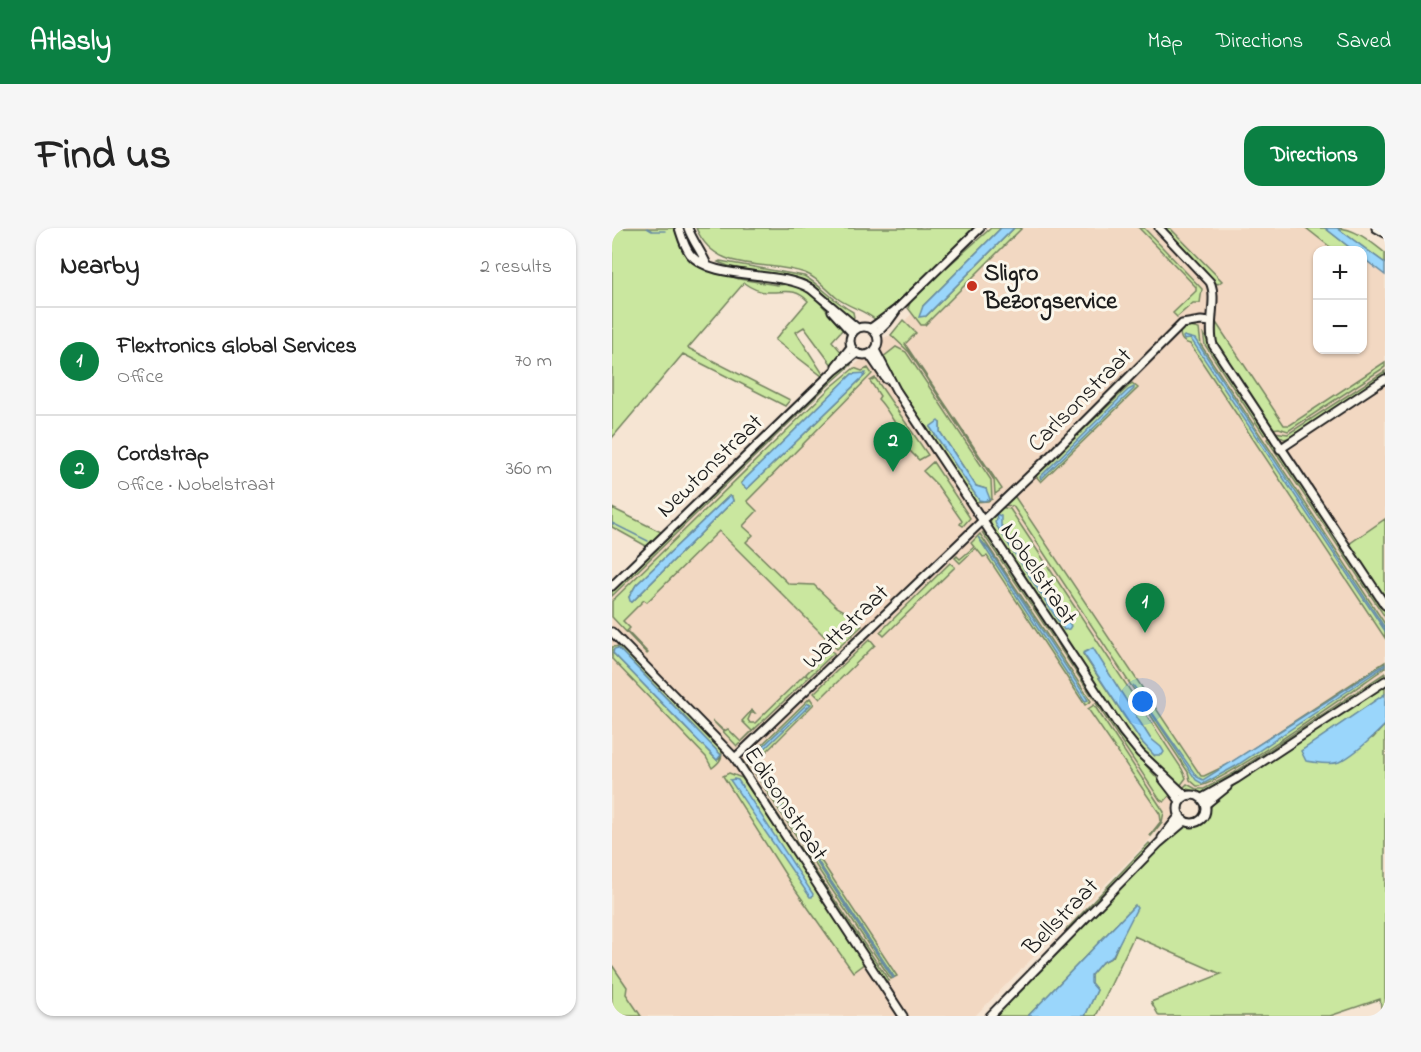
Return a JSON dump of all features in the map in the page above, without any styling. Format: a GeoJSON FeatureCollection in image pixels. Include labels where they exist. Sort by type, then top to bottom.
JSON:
{"type":"FeatureCollection","features":[{"type":"Feature","properties":{"kind":"street"},"geometry":{"type":"LineString","coordinates":[[679,228],[691,255],[707,265],[726,271],[794,281],[811,289],[855,331]]}},
{"type":"Feature","properties":{"kind":"street"},"geometry":{"type":"LineString","coordinates":[[688,228],[693,242],[703,254],[707,265]]}},
{"type":"Feature","properties":{"kind":"street"},"geometry":{"type":"LineString","coordinates":[[873,331],[980,228]]}},
{"type":"Feature","properties":{"kind":"street"},"geometry":{"type":"LineString","coordinates":[[1159,228],[1210,282],[1212,290],[1210,322],[1213,345],[1385,605]]}},
{"type":"Feature","properties":{"kind":"street"},"geometry":{"type":"LineString","coordinates":[[1376,228],[1385,233]]}},
{"type":"Feature","properties":{"kind":"street","name":"Carlsonstraat"},"geometry":{"type":"LineString","coordinates":[[982,521],[1182,324],[1210,322]]}},
{"type":"Feature","properties":{"kind":"street"},"geometry":{"type":"LineString","coordinates":[[864,327],[873,331],[878,343],[872,352],[856,353],[850,347],[849,340],[855,331],[864,327]]}},
{"type":"Feature","properties":{"kind":"street","name":"Newtonstraat"},"geometry":{"type":"LineString","coordinates":[[834,371],[850,347]]}},
{"type":"Feature","properties":{"kind":"street","name":"Nobelstraat"},"geometry":{"type":"LineString","coordinates":[[872,352],[1123,732],[1183,798]]}},
{"type":"Feature","properties":{"kind":"street","name":"Newtonstraat"},"geometry":{"type":"LineString","coordinates":[[612,586],[834,371],[856,353]]}},
{"type":"Feature","properties":{"kind":"street"},"geometry":{"type":"LineString","coordinates":[[1280,449],[1385,379]]}},
{"type":"Feature","properties":{"kind":"street","name":"Wattstraat"},"geometry":{"type":"LineString","coordinates":[[735,758],[982,521]]}},
{"type":"Feature","properties":{"kind":"street","name":"Edisonstraat"},"geometry":{"type":"LineString","coordinates":[[614,637],[735,758],[903,1016]]}},
{"type":"Feature","properties":{"kind":"street"},"geometry":{"type":"LineString","coordinates":[[1204,801],[1385,681]]}},
{"type":"Feature","properties":{"kind":"street"},"geometry":{"type":"LineString","coordinates":[[1194,794],[1204,801],[1207,812],[1203,819],[1196,823],[1182,818],[1178,808],[1183,798],[1194,794]]}},
{"type":"Feature","properties":{"kind":"street","name":"Bellstraat"},"geometry":{"type":"LineString","coordinates":[[990,1016],[1182,818]]}},
{"type":"Feature","properties":{"kind":"shaded area"},"geometry":{"type":"Polygon","coordinates":[[[991,228],[1348,228],[1385,256],[1385,673],[1344,703],[1210,787],[1198,791],[1187,788],[1172,805],[1172,817],[975,1016],[641,1016],[612,973],[612,595],[885,337],[892,335],[991,228]]]}},
{"type":"Feature","properties":{"kind":"green space"},"geometry":{"type":"Polygon","coordinates":[[[612,228],[676,228],[700,266],[739,279],[777,285],[788,284],[803,289],[814,296],[843,329],[832,341],[843,354],[832,365],[804,327],[796,332],[823,374],[822,376],[775,340],[808,301],[794,292],[761,291],[744,283],[688,348],[790,400],[785,406],[683,354],[612,438],[612,228]]]}},
{"type":"Feature","properties":{"kind":"green space"},"geometry":{"type":"Polygon","coordinates":[[[696,228],[975,228],[877,321],[833,295],[810,275],[790,269],[743,263],[716,253],[705,243],[696,228]]]}},
{"type":"Feature","properties":{"kind":"green space"},"geometry":{"type":"Polygon","coordinates":[[[991,228],[1001,228],[923,306],[926,316],[1014,228],[1022,228],[925,325],[921,325],[908,308],[912,298],[991,228]]]}},
{"type":"Feature","properties":{"kind":"green space"},"geometry":{"type":"Polygon","coordinates":[[[1139,228],[1144,228],[1202,289],[1200,303],[1193,303],[1177,317],[1173,313],[1196,291],[1196,287],[1139,228]]]}},
{"type":"Feature","properties":{"kind":"green space"},"geometry":{"type":"Polygon","coordinates":[[[1161,228],[1170,228],[1222,281],[1218,284],[1213,282],[1161,228]]]}},
{"type":"Feature","properties":{"kind":"green space"},"geometry":{"type":"Polygon","coordinates":[[[1306,228],[1325,228],[1348,246],[1329,246],[1306,228]]]}},
{"type":"Feature","properties":{"kind":"green space"},"geometry":{"type":"Polygon","coordinates":[[[1337,228],[1350,230],[1368,240],[1385,253],[1385,263],[1367,250],[1367,246],[1362,246],[1337,228]]]}},
{"type":"Feature","properties":{"kind":"green space"},"geometry":{"type":"Polygon","coordinates":[[[718,262],[804,276],[853,312],[854,317],[851,320],[821,291],[800,279],[728,266],[718,262]]]}},
{"type":"Feature","properties":{"kind":"green space"},"geometry":{"type":"Polygon","coordinates":[[[1213,318],[1284,425],[1290,425],[1385,362],[1385,367],[1288,431],[1279,428],[1272,429],[1216,343],[1213,318]]]}},
{"type":"Feature","properties":{"kind":"green space"},"geometry":{"type":"Polygon","coordinates":[[[903,320],[916,333],[905,344],[1002,489],[995,494],[994,480],[909,352],[891,335],[903,320]]]}},
{"type":"Feature","properties":{"kind":"green space"},"geometry":{"type":"Polygon","coordinates":[[[1190,327],[1199,329],[1201,345],[1385,624],[1385,638],[1190,344],[1182,340],[1180,330],[1190,327]]]}},
{"type":"Feature","properties":{"kind":"green space"},"geometry":{"type":"Polygon","coordinates":[[[1203,332],[1267,433],[1264,435],[1205,345],[1203,332]]]}},
{"type":"Feature","properties":{"kind":"green space"},"geometry":{"type":"Polygon","coordinates":[[[896,347],[906,352],[991,480],[992,499],[975,502],[882,358],[896,347]],[[940,423],[930,427],[979,500],[986,489],[976,486],[940,432],[940,423]]]}},
{"type":"Feature","properties":{"kind":"green space"},"geometry":{"type":"Polygon","coordinates":[[[851,361],[851,365],[612,596],[612,590],[813,394],[851,361]]]}},
{"type":"Feature","properties":{"kind":"green space"},"geometry":{"type":"Polygon","coordinates":[[[854,368],[862,371],[868,368],[872,374],[747,501],[757,511],[743,526],[753,535],[746,542],[789,584],[814,585],[862,626],[837,649],[719,531],[647,602],[644,600],[623,621],[630,628],[627,631],[647,654],[612,617],[612,601],[830,388],[854,368]],[[852,374],[741,483],[747,489],[865,375],[852,374]],[[729,496],[636,585],[629,597],[632,602],[733,501],[729,496]]]}},
{"type":"Feature","properties":{"kind":"green space"},"geometry":{"type":"Polygon","coordinates":[[[1385,371],[1385,376],[1293,437],[1284,439],[1274,432],[1288,434],[1385,371]]]}},
{"type":"Feature","properties":{"kind":"green space"},"geometry":{"type":"Polygon","coordinates":[[[875,378],[928,455],[919,460],[900,441],[904,438],[902,432],[878,399],[880,396],[870,381],[875,378]]]}},
{"type":"Feature","properties":{"kind":"green space"},"geometry":{"type":"Polygon","coordinates":[[[1132,383],[1138,388],[1041,482],[1035,475],[1039,469],[1041,470],[1132,383]]]}},
{"type":"Feature","properties":{"kind":"green space"},"geometry":{"type":"Polygon","coordinates":[[[1269,437],[1385,611],[1385,617],[1267,439],[1269,437]]]}},
{"type":"Feature","properties":{"kind":"green space"},"geometry":{"type":"Polygon","coordinates":[[[933,462],[970,518],[963,526],[960,524],[962,521],[937,485],[923,471],[933,462]]]}},
{"type":"Feature","properties":{"kind":"green space"},"geometry":{"type":"Polygon","coordinates":[[[1013,494],[1201,776],[1229,764],[1385,662],[1385,668],[1258,755],[1209,783],[1197,786],[1190,780],[1188,772],[1013,506],[1003,505],[1013,494]]]}},
{"type":"Feature","properties":{"kind":"green space"},"geometry":{"type":"Polygon","coordinates":[[[1000,507],[1010,509],[1182,769],[1186,778],[1180,786],[1132,740],[994,531],[991,524],[992,516],[1000,507]],[[1093,649],[1083,654],[1141,741],[1154,755],[1150,738],[1093,649]]]}},
{"type":"Feature","properties":{"kind":"green space"},"geometry":{"type":"Polygon","coordinates":[[[612,508],[663,533],[648,547],[612,527],[612,508]]]}},
{"type":"Feature","properties":{"kind":"green space"},"geometry":{"type":"Polygon","coordinates":[[[1385,519],[1385,599],[1349,544],[1385,519]]]}},
{"type":"Feature","properties":{"kind":"green space"},"geometry":{"type":"Polygon","coordinates":[[[982,532],[989,536],[1095,696],[1094,699],[982,532]]]}},
{"type":"Feature","properties":{"kind":"green space"},"geometry":{"type":"Polygon","coordinates":[[[980,534],[1091,701],[1085,705],[987,556],[983,557],[976,548],[960,563],[955,558],[957,556],[960,559],[974,547],[971,543],[980,534]],[[979,538],[1087,700],[989,550],[979,538]]]}},
{"type":"Feature","properties":{"kind":"green space"},"geometry":{"type":"Polygon","coordinates":[[[950,563],[955,567],[884,636],[880,632],[950,563]]]}},
{"type":"Feature","properties":{"kind":"green space"},"geometry":{"type":"Polygon","coordinates":[[[870,639],[875,645],[820,699],[814,693],[870,639]]]}},
{"type":"Feature","properties":{"kind":"green space"},"geometry":{"type":"Polygon","coordinates":[[[622,646],[721,748],[722,757],[715,766],[712,768],[706,757],[612,659],[612,647],[622,646]],[[618,648],[613,653],[717,760],[721,755],[618,648]]]}},
{"type":"Feature","properties":{"kind":"green space"},"geometry":{"type":"Polygon","coordinates":[[[830,650],[834,653],[737,746],[712,720],[724,731],[728,729],[741,742],[752,731],[742,721],[752,710],[755,713],[751,713],[748,720],[750,723],[755,723],[804,675],[807,676],[806,674],[830,650]]]}},
{"type":"Feature","properties":{"kind":"green space"},"geometry":{"type":"Polygon","coordinates":[[[1385,673],[1385,677],[1239,774],[1203,793],[1183,788],[1187,784],[1196,789],[1204,789],[1234,773],[1385,673]]]}},
{"type":"Feature","properties":{"kind":"green space"},"geometry":{"type":"Polygon","coordinates":[[[1385,684],[1385,694],[1301,751],[1373,738],[1385,725],[1385,1014],[1382,1015],[1380,999],[1330,1016],[1159,1016],[1151,1002],[1221,974],[1134,936],[1096,1016],[1085,1016],[1097,990],[1091,983],[1091,975],[1101,963],[1113,957],[1135,905],[1028,1016],[994,1016],[1150,856],[1183,826],[1204,821],[1214,801],[1236,784],[1385,684]]]}},
{"type":"Feature","properties":{"kind":"green space"},"geometry":{"type":"Polygon","coordinates":[[[810,698],[814,704],[756,762],[897,976],[891,979],[746,760],[810,698]],[[810,704],[752,757],[751,762],[893,978],[753,763],[753,760],[810,704]]]}},
{"type":"Feature","properties":{"kind":"green space"},"geometry":{"type":"Polygon","coordinates":[[[1096,703],[1101,704],[1123,739],[1171,794],[1164,802],[1160,800],[1096,703]]]}},
{"type":"Feature","properties":{"kind":"green space"},"geometry":{"type":"Polygon","coordinates":[[[1094,705],[1164,812],[1162,822],[1151,836],[1161,821],[1160,814],[1088,709],[1094,705]]]}},
{"type":"Feature","properties":{"kind":"green space"},"geometry":{"type":"Polygon","coordinates":[[[743,761],[889,981],[884,980],[744,768],[743,761]]]}},
{"type":"Feature","properties":{"kind":"green space"},"geometry":{"type":"Polygon","coordinates":[[[729,773],[742,778],[865,963],[853,972],[790,882],[723,776],[729,773]]]}},
{"type":"Feature","properties":{"kind":"green space"},"geometry":{"type":"Polygon","coordinates":[[[1149,843],[1151,845],[1142,856],[1069,931],[1066,930],[1149,843]]]}},
{"type":"Feature","properties":{"kind":"green space"},"geometry":{"type":"Polygon","coordinates":[[[612,965],[627,987],[626,994],[641,1016],[612,1016],[612,965]]]}},
{"type":"Feature","properties":{"kind":"water"},"geometry":{"type":"Polygon","coordinates":[[[1001,228],[1014,228],[926,316],[919,317],[923,306],[1001,228]]]}},
{"type":"Feature","properties":{"kind":"water"},"geometry":{"type":"Polygon","coordinates":[[[1325,228],[1337,228],[1362,246],[1348,246],[1325,228]]]}},
{"type":"Feature","properties":{"kind":"water"},"geometry":{"type":"Polygon","coordinates":[[[1367,250],[1385,263],[1385,275],[1367,261],[1367,250]]]}},
{"type":"Feature","properties":{"kind":"water"},"geometry":{"type":"Polygon","coordinates":[[[1184,336],[1195,339],[1385,631],[1193,342],[1190,339],[1184,340],[1184,336]]]}},
{"type":"Feature","properties":{"kind":"water"},"geometry":{"type":"Polygon","coordinates":[[[866,373],[747,489],[741,484],[852,374],[866,373]]]}},
{"type":"Feature","properties":{"kind":"water"},"geometry":{"type":"Polygon","coordinates":[[[1134,387],[1041,479],[1040,477],[1128,390],[1134,387]]]}},
{"type":"Feature","properties":{"kind":"water"},"geometry":{"type":"Polygon","coordinates":[[[938,421],[940,432],[976,486],[986,489],[990,499],[979,500],[930,427],[938,421]]]}},
{"type":"Feature","properties":{"kind":"water"},"geometry":{"type":"Polygon","coordinates":[[[729,496],[733,501],[632,602],[630,601],[629,597],[636,585],[729,496]]]}},
{"type":"Feature","properties":{"kind":"water"},"geometry":{"type":"Polygon","coordinates":[[[996,514],[1001,516],[1001,525],[1071,626],[1069,629],[1064,630],[996,525],[996,514]]]}},
{"type":"Feature","properties":{"kind":"water"},"geometry":{"type":"Polygon","coordinates":[[[978,537],[989,550],[1088,700],[1085,701],[978,537]]]}},
{"type":"Feature","properties":{"kind":"water"},"geometry":{"type":"Polygon","coordinates":[[[618,648],[721,755],[717,760],[613,653],[614,649],[618,648]]]}},
{"type":"Feature","properties":{"kind":"water"},"geometry":{"type":"Polygon","coordinates":[[[1093,648],[1150,738],[1161,747],[1164,752],[1162,755],[1154,755],[1141,741],[1083,653],[1093,648]]]}},
{"type":"Feature","properties":{"kind":"water"},"geometry":{"type":"Polygon","coordinates":[[[1385,664],[1236,766],[1203,784],[1196,780],[1133,685],[1197,777],[1203,780],[1385,664]]]}},
{"type":"Feature","properties":{"kind":"water"},"geometry":{"type":"Polygon","coordinates":[[[1385,694],[1385,725],[1363,745],[1339,762],[1327,764],[1306,761],[1301,751],[1385,694]]]}},
{"type":"Feature","properties":{"kind":"water"},"geometry":{"type":"Polygon","coordinates":[[[808,703],[811,704],[753,760],[753,763],[893,978],[751,762],[752,757],[808,703]]]}},
{"type":"Feature","properties":{"kind":"water"},"geometry":{"type":"Polygon","coordinates":[[[730,780],[738,780],[813,894],[812,897],[730,780]]]}},
{"type":"Feature","properties":{"kind":"water"},"geometry":{"type":"Polygon","coordinates":[[[1135,905],[1137,908],[1112,957],[1101,963],[1091,975],[1091,983],[1097,990],[1085,1016],[1028,1016],[1135,905]]]}},
{"type":"Feature","properties":{"kind":"waterway"},"geometry":{"type":"LineString","coordinates":[[647,228],[652,231],[665,231]]}},
{"type":"Feature","properties":{"kind":"waterway"},"geometry":{"type":"LineString","coordinates":[[612,523],[648,541]]}},
{"type":"Feature","properties":{"kind":"place","name":"Sligro Bezorgservice"},"geometry":{"type":"Point","coordinates":[972,286]}},
{"type":"Feature","properties":{"kind":"place","name":"Cordstrap"},"geometry":{"type":"Point","coordinates":[893,472]}},
{"type":"Feature","properties":{"kind":"place","name":"Flextronics Global Services"},"geometry":{"type":"Point","coordinates":[1145,633]}}]}
